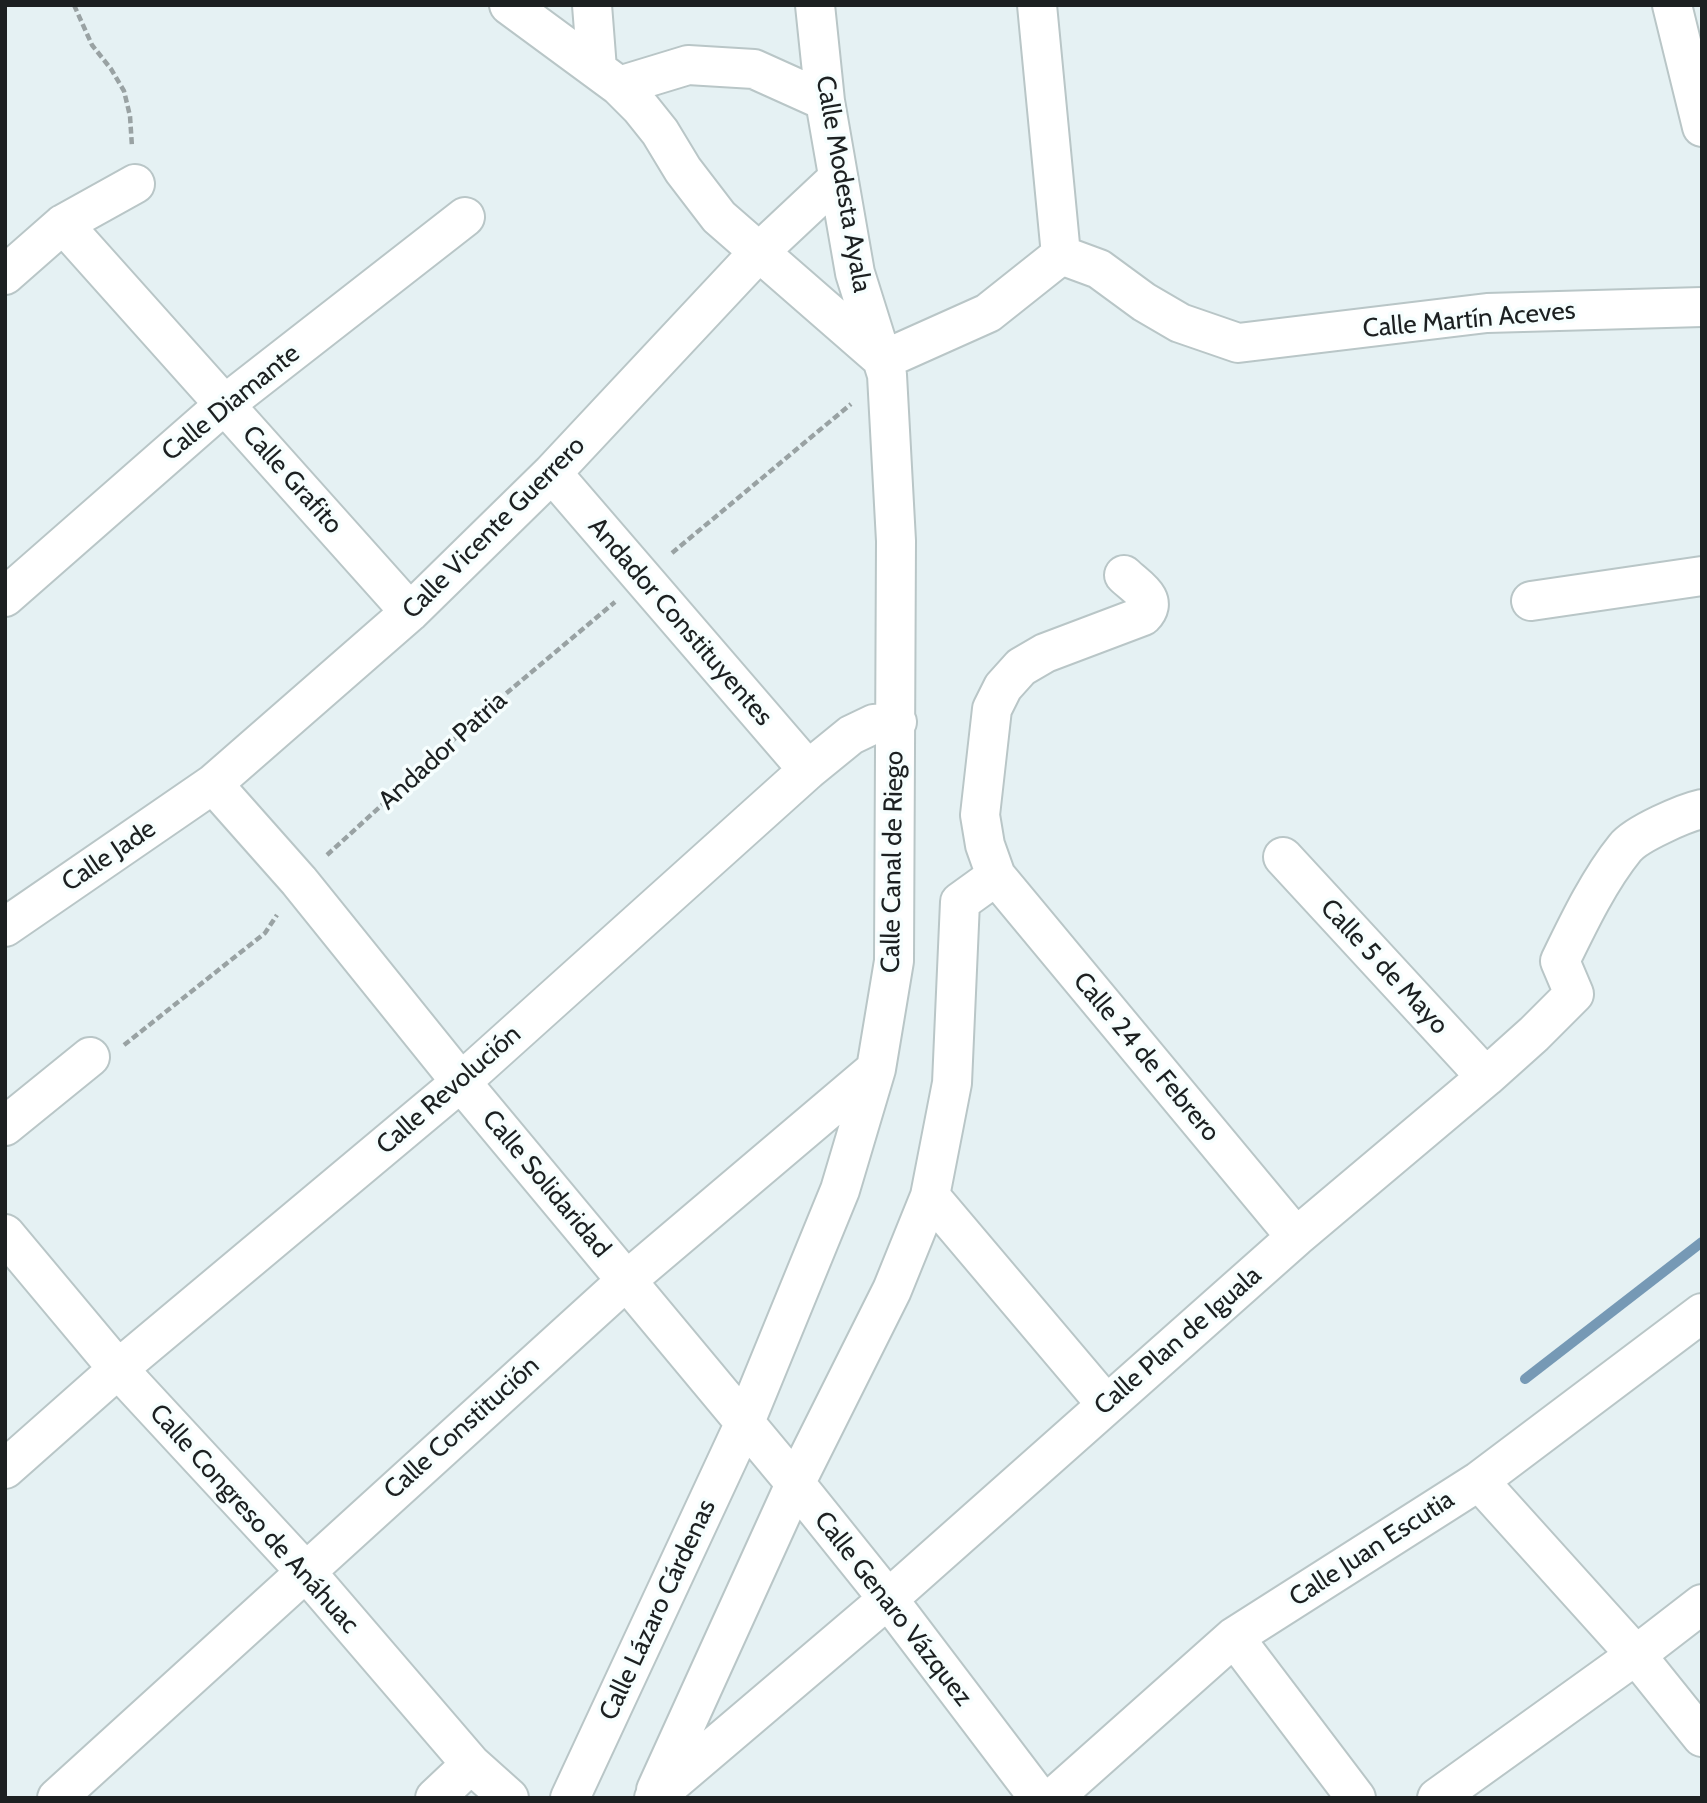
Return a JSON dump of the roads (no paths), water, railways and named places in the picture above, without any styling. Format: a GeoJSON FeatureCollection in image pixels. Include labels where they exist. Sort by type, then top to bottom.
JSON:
{"type":"FeatureCollection","features":[{"type":"Feature","properties":{"kind":"street"},"geometry":{"type":"LineString","coordinates":[[509,5],[608,78],[640,107],[660,132],[683,170],[719,216],[885,368],[988,313],[1061,255],[1037,5]]}},
{"type":"Feature","properties":{"kind":"street"},"geometry":{"type":"LineString","coordinates":[[592,5],[608,78]]}},
{"type":"Feature","properties":{"kind":"street","name":"Calle Modesta Ayala"},"geometry":{"type":"LineString","coordinates":[[815,5],[825,101],[855,273],[885,368]]}},
{"type":"Feature","properties":{"kind":"street"},"geometry":{"type":"LineString","coordinates":[[1672,5],[1702,127]]}},
{"type":"Feature","properties":{"kind":"street"},"geometry":{"type":"LineString","coordinates":[[608,78],[688,65],[754,69],[825,101]]}},
{"type":"Feature","properties":{"kind":"street","name":"Calle Vicente Guerrero"},"geometry":{"type":"LineString","coordinates":[[213,784],[410,612],[552,473],[758,253],[838,178]]}},
{"type":"Feature","properties":{"kind":"street"},"geometry":{"type":"LineString","coordinates":[[5,275],[63,224],[135,184]]}},
{"type":"Feature","properties":{"kind":"street","name":"Calle Diamante"},"geometry":{"type":"LineString","coordinates":[[5,597],[224,405],[465,217]]}},
{"type":"Feature","properties":{"kind":"street","name":"Calle Grafito"},"geometry":{"type":"LineString","coordinates":[[63,224],[410,612]]}},
{"type":"Feature","properties":{"kind":"street","name":"Calle Martín Aceves"},"geometry":{"type":"LineString","coordinates":[[1061,255],[1099,269],[1144,302],[1180,323],[1238,343],[1487,313],[1702,307]]}},
{"type":"Feature","properties":{"kind":"street","name":"Calle Canal de Riego"},"geometry":{"type":"LineString","coordinates":[[745,1422],[840,1190],[876,1069],[894,961],[896,541],[885,368]]}},
{"type":"Feature","properties":{"kind":"street","name":"Andador Constituyentes"},"geometry":{"type":"LineString","coordinates":[[552,473],[808,770]]}},
{"type":"Feature","properties":{"kind":"street"},"geometry":{"type":"LineString","coordinates":[[653,1798],[795,1484],[891,1290],[930,1196],[952,1083],[960,902],[996,876],[985,845],[980,815],[992,709],[1003,687],[1021,667],[1045,653],[1143,616],[1149,610],[1149,598],[1124,575]]}},
{"type":"Feature","properties":{"kind":"street"},"geometry":{"type":"LineString","coordinates":[[1531,601],[1702,576]]}},
{"type":"Feature","properties":{"kind":"street","name":"Calle Revolución"},"geometry":{"type":"LineString","coordinates":[[5,1469],[118,1369],[461,1082],[808,770],[851,735],[874,724],[897,722]]}},
{"type":"Feature","properties":{"kind":"street","name":"Calle Solidaridad"},"geometry":{"type":"LineString","coordinates":[[213,784],[299,881],[461,1082],[745,1422]]}},
{"type":"Feature","properties":{"kind":"street","name":"Calle Jade"},"geometry":{"type":"LineString","coordinates":[[5,927],[213,784]]}},
{"type":"Feature","properties":{"kind":"street","name":"Calle Plan de Iguala"},"geometry":{"type":"LineString","coordinates":[[653,1798],[888,1599],[1296,1237],[1534,1034],[1574,994],[1560,961],[1584,912],[1627,846],[1684,813],[1702,809]]}},
{"type":"Feature","properties":{"kind":"street","name":"Calle 5 de Mayo"},"geometry":{"type":"LineString","coordinates":[[1283,857],[1486,1077]]}},
{"type":"Feature","properties":{"kind":"street","name":"Calle 24 de Febrero"},"geometry":{"type":"LineString","coordinates":[[996,876],[1296,1237]]}},
{"type":"Feature","properties":{"kind":"street"},"geometry":{"type":"LineString","coordinates":[[11,1109],[90,1057]]}},
{"type":"Feature","properties":{"kind":"street","name":"Calle Constitución"},"geometry":{"type":"LineString","coordinates":[[57,1798],[626,1280],[876,1069]]}},
{"type":"Feature","properties":{"kind":"street"},"geometry":{"type":"LineString","coordinates":[[930,1196],[1106,1404]]}},
{"type":"Feature","properties":{"kind":"street","name":"Calle Congreso de Anáhuac"},"geometry":{"type":"LineString","coordinates":[[5,1234],[118,1369],[306,1572],[471,1764],[509,1798]]}},
{"type":"Feature","properties":{"kind":"street","name":"Calle Juan Escutia"},"geometry":{"type":"LineString","coordinates":[[1053,1798],[1234,1637],[1479,1480],[1702,1313]]}},
{"type":"Feature","properties":{"kind":"street","name":"Calle Genaro Vázquez"},"geometry":{"type":"LineString","coordinates":[[745,1422],[888,1599],[1039,1798]]}},
{"type":"Feature","properties":{"kind":"street","name":"Calle Lázaro Cárdenas"},"geometry":{"type":"LineString","coordinates":[[570,1798],[745,1422]]}},
{"type":"Feature","properties":{"kind":"street"},"geometry":{"type":"LineString","coordinates":[[1479,1480],[1636,1655],[1702,1737]]}},
{"type":"Feature","properties":{"kind":"street"},"geometry":{"type":"LineString","coordinates":[[1437,1798],[1636,1655],[1702,1604]]}},
{"type":"Feature","properties":{"kind":"street"},"geometry":{"type":"LineString","coordinates":[[1234,1637],[1356,1798]]}},
{"type":"Feature","properties":{"kind":"street"},"geometry":{"type":"LineString","coordinates":[[435,1798],[471,1764]]}},
{"type":"Feature","properties":{"kind":"waterway"},"geometry":{"type":"LineString","coordinates":[[1525,1379],[1702,1242]]}}]}
